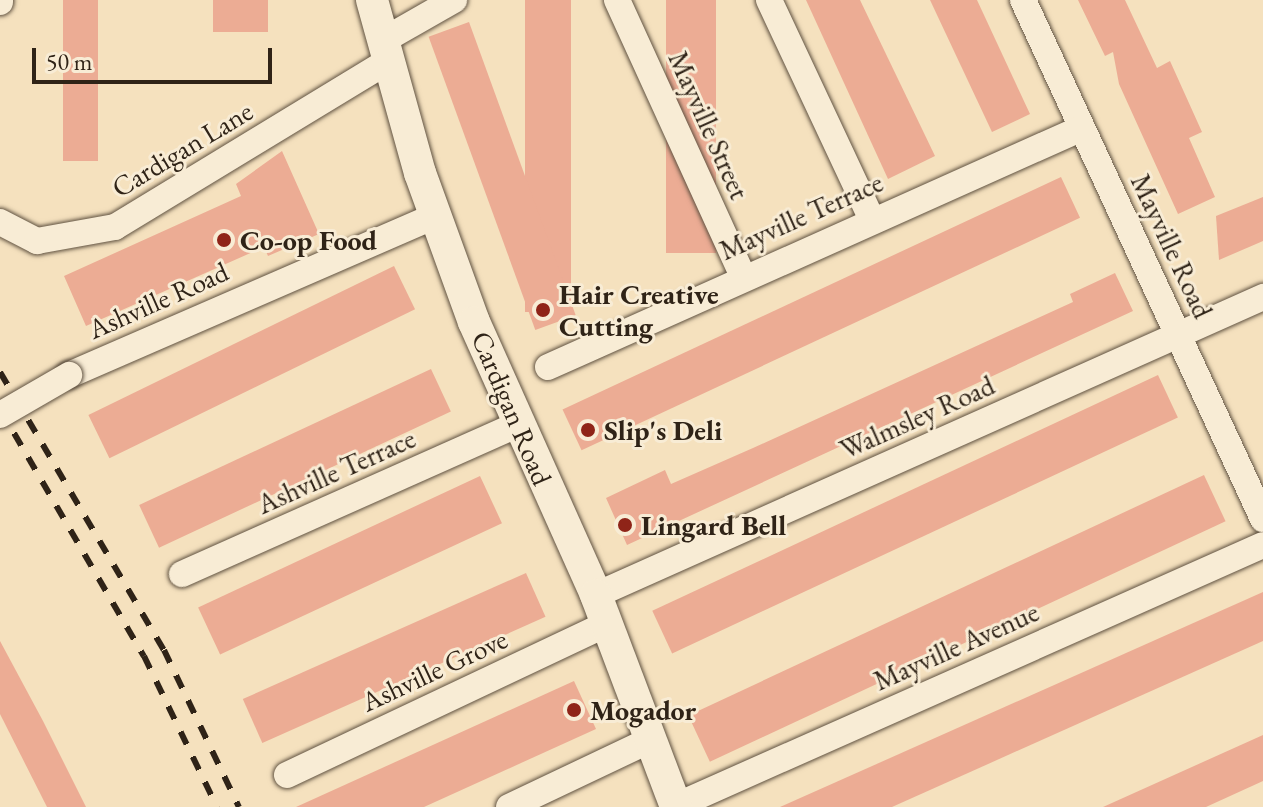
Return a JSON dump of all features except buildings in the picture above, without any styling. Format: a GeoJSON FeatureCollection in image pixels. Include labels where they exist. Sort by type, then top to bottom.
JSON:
{"type":"FeatureCollection","features":[{"type":"Feature","properties":{"kind":"street","name":"Cardigan Road"},"geometry":{"type":"LineString","coordinates":[[372,0],[384,51],[434,216],[517,425],[602,609],[676,807]]}},
{"type":"Feature","properties":{"kind":"street","name":"Cardigan Lane"},"geometry":{"type":"LineString","coordinates":[[0,222],[37,241],[115,227],[173,194],[454,0]]}},
{"type":"Feature","properties":{"kind":"street","name":"Mayville Street"},"geometry":{"type":"LineString","coordinates":[[617,0],[743,277]]}},
{"type":"Feature","properties":{"kind":"street"},"geometry":{"type":"LineString","coordinates":[[769,0],[872,220]]}},
{"type":"Feature","properties":{"kind":"street","name":"Mayville Road"},"geometry":{"type":"LineString","coordinates":[[1023,0],[1263,519]]}},
{"type":"Feature","properties":{"kind":"street","name":"Mayville Terrace"},"geometry":{"type":"LineString","coordinates":[[548,367],[743,277],[1082,128]]}},
{"type":"Feature","properties":{"kind":"street","name":"Ashville Road"},"geometry":{"type":"LineString","coordinates":[[0,415],[69,375],[434,216]]}},
{"type":"Feature","properties":{"kind":"street","name":"Walmsley Road"},"geometry":{"type":"LineString","coordinates":[[602,609],[1263,297]]}},
{"type":"Feature","properties":{"kind":"street","name":"Ashville Terrace"},"geometry":{"type":"LineString","coordinates":[[182,574],[517,425]]}},
{"type":"Feature","properties":{"kind":"street","name":"Mayville Avenue"},"geometry":{"type":"LineString","coordinates":[[676,807],[1263,545]]}},
{"type":"Feature","properties":{"kind":"street","name":"Ashville Grove"},"geometry":{"type":"LineString","coordinates":[[287,775],[602,609]]}},
{"type":"Feature","properties":{"kind":"street"},"geometry":{"type":"LineString","coordinates":[[509,807],[652,739]]}},
{"type":"Feature","properties":{"kind":"railway"},"geometry":{"type":"LineString","coordinates":[[0,372],[164,650],[239,807]]}},
{"type":"Feature","properties":{"kind":"railway"},"geometry":{"type":"LineString","coordinates":[[0,409],[144,656],[217,807]]}},
{"type":"Feature","properties":{"kind":"place","name":"Co-op Food"},"geometry":{"type":"Point","coordinates":[224,240]}},
{"type":"Feature","properties":{"kind":"place","name":"Hair Creative Cutting"},"geometry":{"type":"Point","coordinates":[543,310]}},
{"type":"Feature","properties":{"kind":"place","name":"Slip's Deli"},"geometry":{"type":"Point","coordinates":[588,430]}},
{"type":"Feature","properties":{"kind":"place","name":"Lingard Bell"},"geometry":{"type":"Point","coordinates":[625,525]}},
{"type":"Feature","properties":{"kind":"place","name":"Mogador"},"geometry":{"type":"Point","coordinates":[574,710]}}]}
